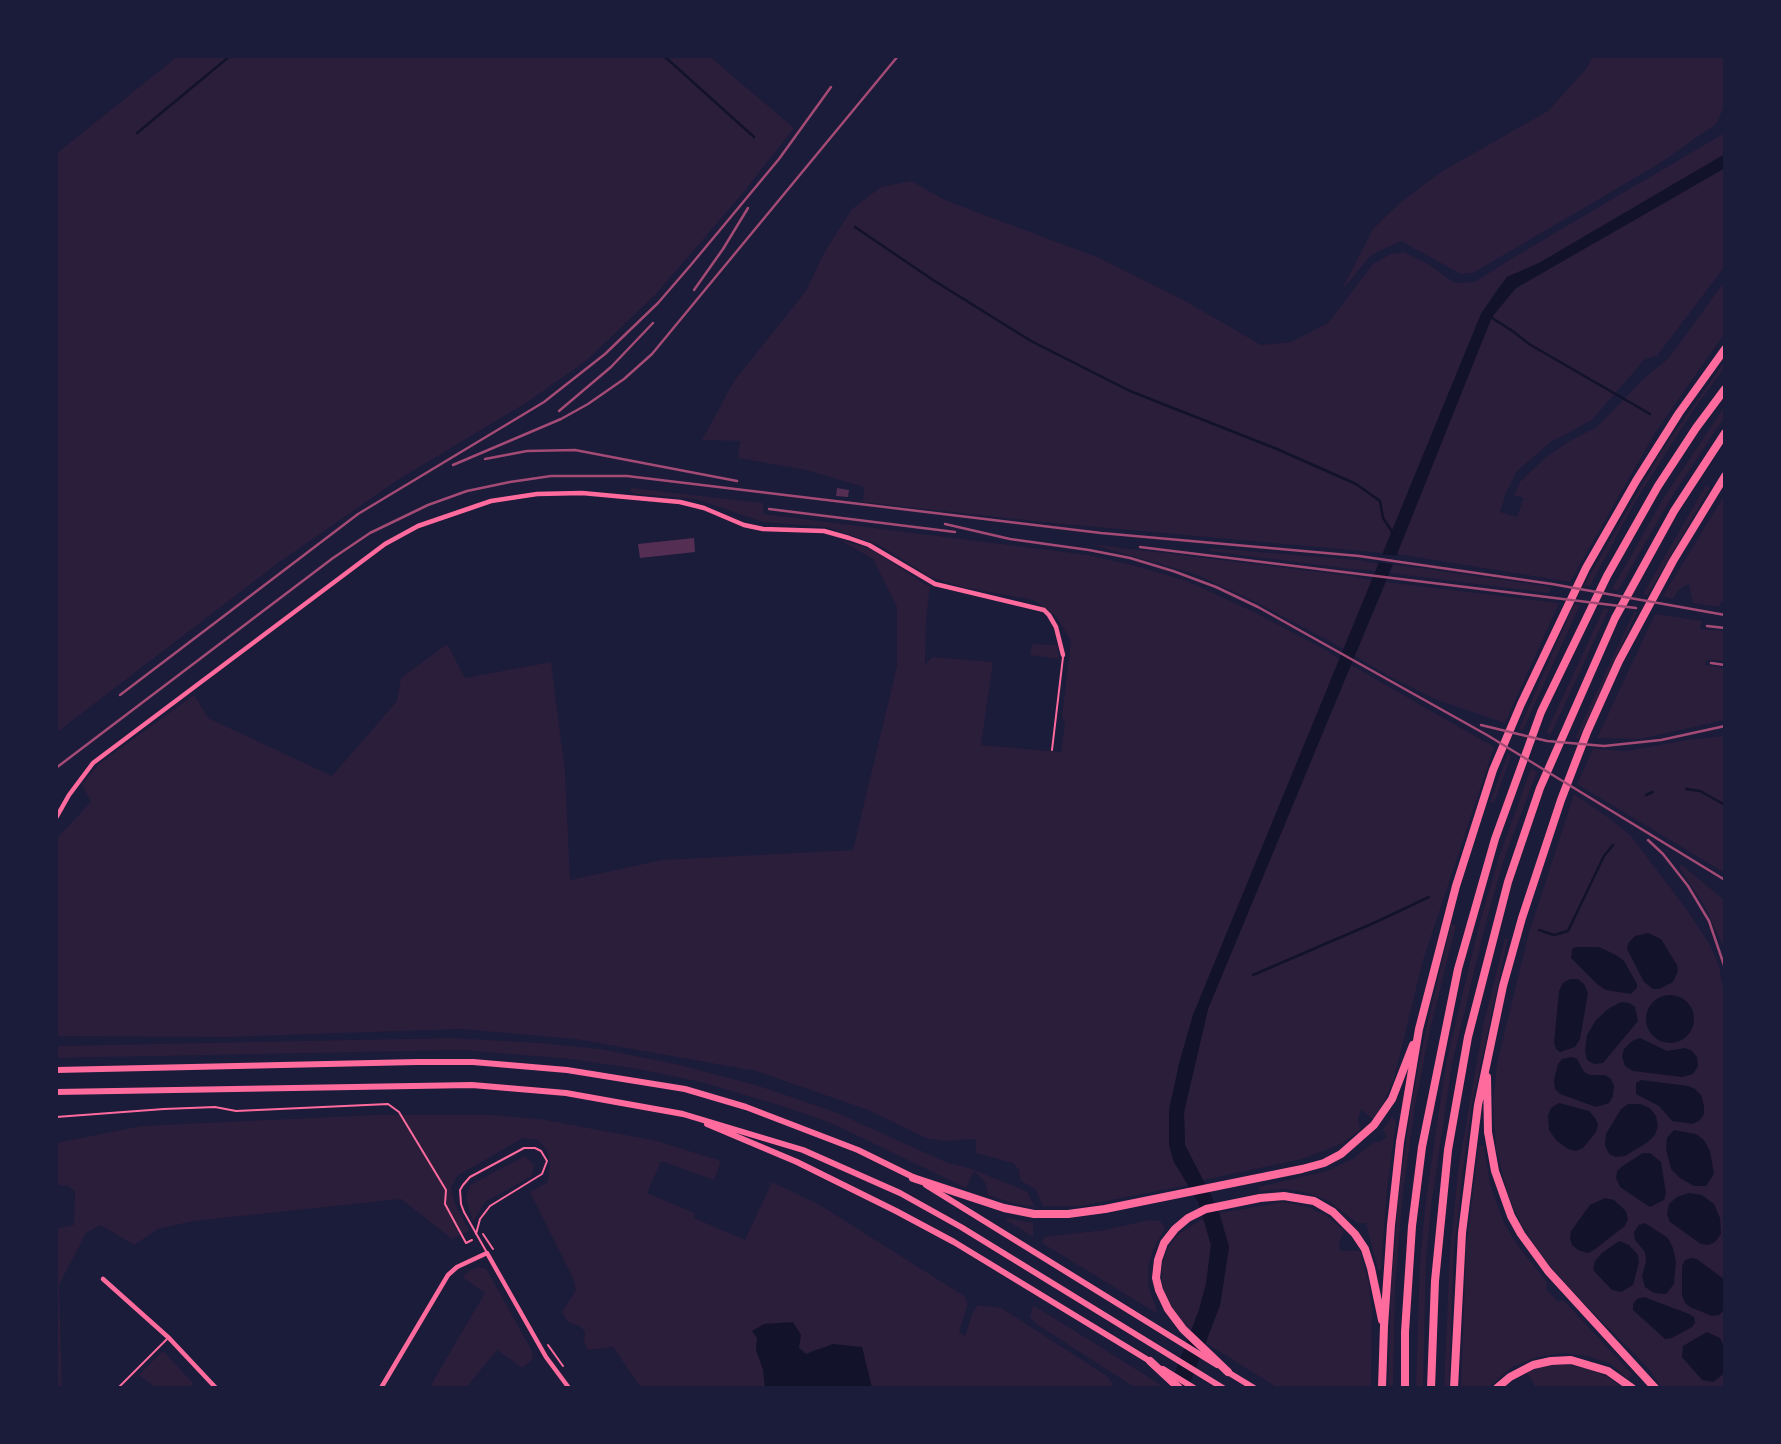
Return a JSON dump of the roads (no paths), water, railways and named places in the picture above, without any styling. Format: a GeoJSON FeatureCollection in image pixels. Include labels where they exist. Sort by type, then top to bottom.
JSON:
{"type":"FeatureCollection","features":[{"type":"Feature","properties":{"kind":"highway"},"geometry":{"type":"LineString","coordinates":[[1382,1388],[1391,1225],[1400,1142],[1419,1029],[1456,886],[1493,770],[1521,704],[1586,568],[1629,492],[1679,413],[1725,349]]}},
{"type":"Feature","properties":{"kind":"highway"},"geometry":{"type":"LineString","coordinates":[[1405,1388],[1405,1332],[1412,1226],[1422,1147],[1458,969],[1495,839],[1541,712],[1596,597],[1658,486],[1725,389]]}},
{"type":"Feature","properties":{"kind":"highway"},"geometry":{"type":"LineString","coordinates":[[1431,1388],[1434,1281],[1448,1150],[1468,1037],[1508,882],[1545,777],[1609,629],[1674,511],[1725,433]]}},
{"type":"Feature","properties":{"kind":"highway"},"geometry":{"type":"LineString","coordinates":[[1454,1388],[1462,1233],[1478,1105],[1503,986],[1522,918],[1557,811],[1587,732],[1619,662],[1654,596],[1725,476]]}},
{"type":"Feature","properties":{"kind":"highway"},"geometry":{"type":"LineString","coordinates":[[914,1178],[1004,1208],[1034,1213],[1068,1214],[1105,1209],[1324,1163],[1341,1154],[1374,1125],[1392,1099],[1419,1029]]}},
{"type":"Feature","properties":{"kind":"highway"},"geometry":{"type":"LineString","coordinates":[[1487,1061],[1488,1132],[1495,1171],[1511,1216],[1548,1271],[1655,1388]]}},
{"type":"Feature","properties":{"kind":"highway"},"geometry":{"type":"LineString","coordinates":[[1228,1372],[1183,1329],[1168,1309],[1158,1290],[1156,1278],[1164,1243],[1175,1228],[1206,1209],[1284,1196],[1325,1206],[1343,1220],[1365,1249],[1384,1326]]}},
{"type":"Feature","properties":{"kind":"highway"},"geometry":{"type":"LineString","coordinates":[[1497,1388],[1510,1377],[1533,1366],[1550,1361],[1571,1360],[1608,1371],[1632,1388]]}},
{"type":"Feature","properties":{"kind":"highway"},"geometry":{"type":"LineString","coordinates":[[1150,1361],[1179,1388]]}},
{"type":"Feature","properties":{"kind":"main road"},"geometry":{"type":"LineString","coordinates":[[56,1070],[484,1063],[567,1070],[685,1090],[746,1107],[846,1145],[914,1178],[1254,1388]]}},
{"type":"Feature","properties":{"kind":"main road"},"geometry":{"type":"LineString","coordinates":[[56,1092],[472,1085],[566,1093],[683,1114],[803,1150],[900,1193],[961,1227],[1223,1388]]}},
{"type":"Feature","properties":{"kind":"main road"},"geometry":{"type":"LineString","coordinates":[[683,1114],[809,1168],[954,1242],[1194,1388]]}},
{"type":"Feature","properties":{"kind":"street"},"geometry":{"type":"LineString","coordinates":[[56,818],[93,763],[385,544],[418,526],[491,501],[537,494],[582,493],[680,502],[705,508],[754,527],[824,531],[869,545],[935,584],[1044,610],[1056,627],[1063,655]]}},
{"type":"Feature","properties":{"kind":"street"},"geometry":{"type":"LineString","coordinates":[[381,1388],[448,1275],[457,1267],[487,1253],[546,1357],[569,1388]]}},
{"type":"Feature","properties":{"kind":"street"},"geometry":{"type":"LineString","coordinates":[[103,1279],[169,1338],[216,1388]]}},
{"type":"Feature","properties":{"kind":"lane"},"geometry":{"type":"LineString","coordinates":[[1052,750],[1063,655]]}},
{"type":"Feature","properties":{"kind":"lane"},"geometry":{"type":"LineString","coordinates":[[477,1234],[480,1219],[489,1206],[542,1174],[547,1161],[541,1151],[524,1148],[470,1177],[460,1190],[461,1204],[487,1253]]}},
{"type":"Feature","properties":{"kind":"lane"},"geometry":{"type":"LineString","coordinates":[[118,1388],[169,1338]]}},
{"type":"Feature","properties":{"kind":"waterway"},"geometry":{"type":"LineString","coordinates":[[137,133],[230,56]]}},
{"type":"Feature","properties":{"kind":"waterway"},"geometry":{"type":"LineString","coordinates":[[664,56],[754,137]]}},
{"type":"Feature","properties":{"kind":"waterway"},"geometry":{"type":"LineString","coordinates":[[855,227],[1031,341],[1130,391],[1277,449],[1356,484],[1380,501],[1383,518],[1393,533]]}},
{"type":"Feature","properties":{"kind":"waterway"},"geometry":{"type":"LineString","coordinates":[[1489,316],[1529,344],[1650,414]]}},
{"type":"Feature","properties":{"kind":"waterway"},"geometry":{"type":"LineString","coordinates":[[1686,789],[1700,791],[1725,805]]}},
{"type":"Feature","properties":{"kind":"waterway"},"geometry":{"type":"LineString","coordinates":[[1646,795],[1653,792]]}},
{"type":"Feature","properties":{"kind":"waterway"},"geometry":{"type":"LineString","coordinates":[[1539,930],[1554,935],[1568,931],[1604,856],[1613,845]]}},
{"type":"Feature","properties":{"kind":"waterway"},"geometry":{"type":"LineString","coordinates":[[1253,975],[1429,897]]}},
{"type":"Feature","properties":{"kind":"railway"},"geometry":{"type":"LineString","coordinates":[[453,465],[561,419],[588,404],[624,379],[652,354],[898,56]]}},
{"type":"Feature","properties":{"kind":"railway"},"geometry":{"type":"LineString","coordinates":[[120,695],[358,514],[544,402],[605,354],[658,303],[690,266],[779,159],[831,87]]}},
{"type":"Feature","properties":{"kind":"railway"},"geometry":{"type":"LineString","coordinates":[[694,290],[748,208]]}},
{"type":"Feature","properties":{"kind":"railway"},"geometry":{"type":"LineString","coordinates":[[559,411],[611,367],[653,323]]}},
{"type":"Feature","properties":{"kind":"railway"},"geometry":{"type":"LineString","coordinates":[[485,459],[527,451],[575,450],[737,481]]}},
{"type":"Feature","properties":{"kind":"railway"},"geometry":{"type":"LineString","coordinates":[[56,768],[333,558],[370,533],[428,505],[467,491],[551,476],[627,476],[1101,533],[1359,556],[1552,584],[1725,615]]}},
{"type":"Feature","properties":{"kind":"railway"},"geometry":{"type":"LineString","coordinates":[[769,509],[955,532]]}},
{"type":"Feature","properties":{"kind":"railway"},"geometry":{"type":"LineString","coordinates":[[945,524],[1010,539],[1130,558],[1216,587],[1258,607],[1487,735],[1725,880]]}},
{"type":"Feature","properties":{"kind":"railway"},"geometry":{"type":"LineString","coordinates":[[1140,547],[1636,608]]}},
{"type":"Feature","properties":{"kind":"railway"},"geometry":{"type":"LineString","coordinates":[[1707,626],[1725,628]]}},
{"type":"Feature","properties":{"kind":"railway"},"geometry":{"type":"LineString","coordinates":[[1711,663],[1725,665]]}},
{"type":"Feature","properties":{"kind":"railway"},"geometry":{"type":"LineString","coordinates":[[1481,725],[1547,741],[1604,746],[1661,740],[1725,726]]}},
{"type":"Feature","properties":{"kind":"railway"},"geometry":{"type":"LineString","coordinates":[[1648,840],[1663,854],[1688,886],[1709,921],[1725,968]]}}]}
